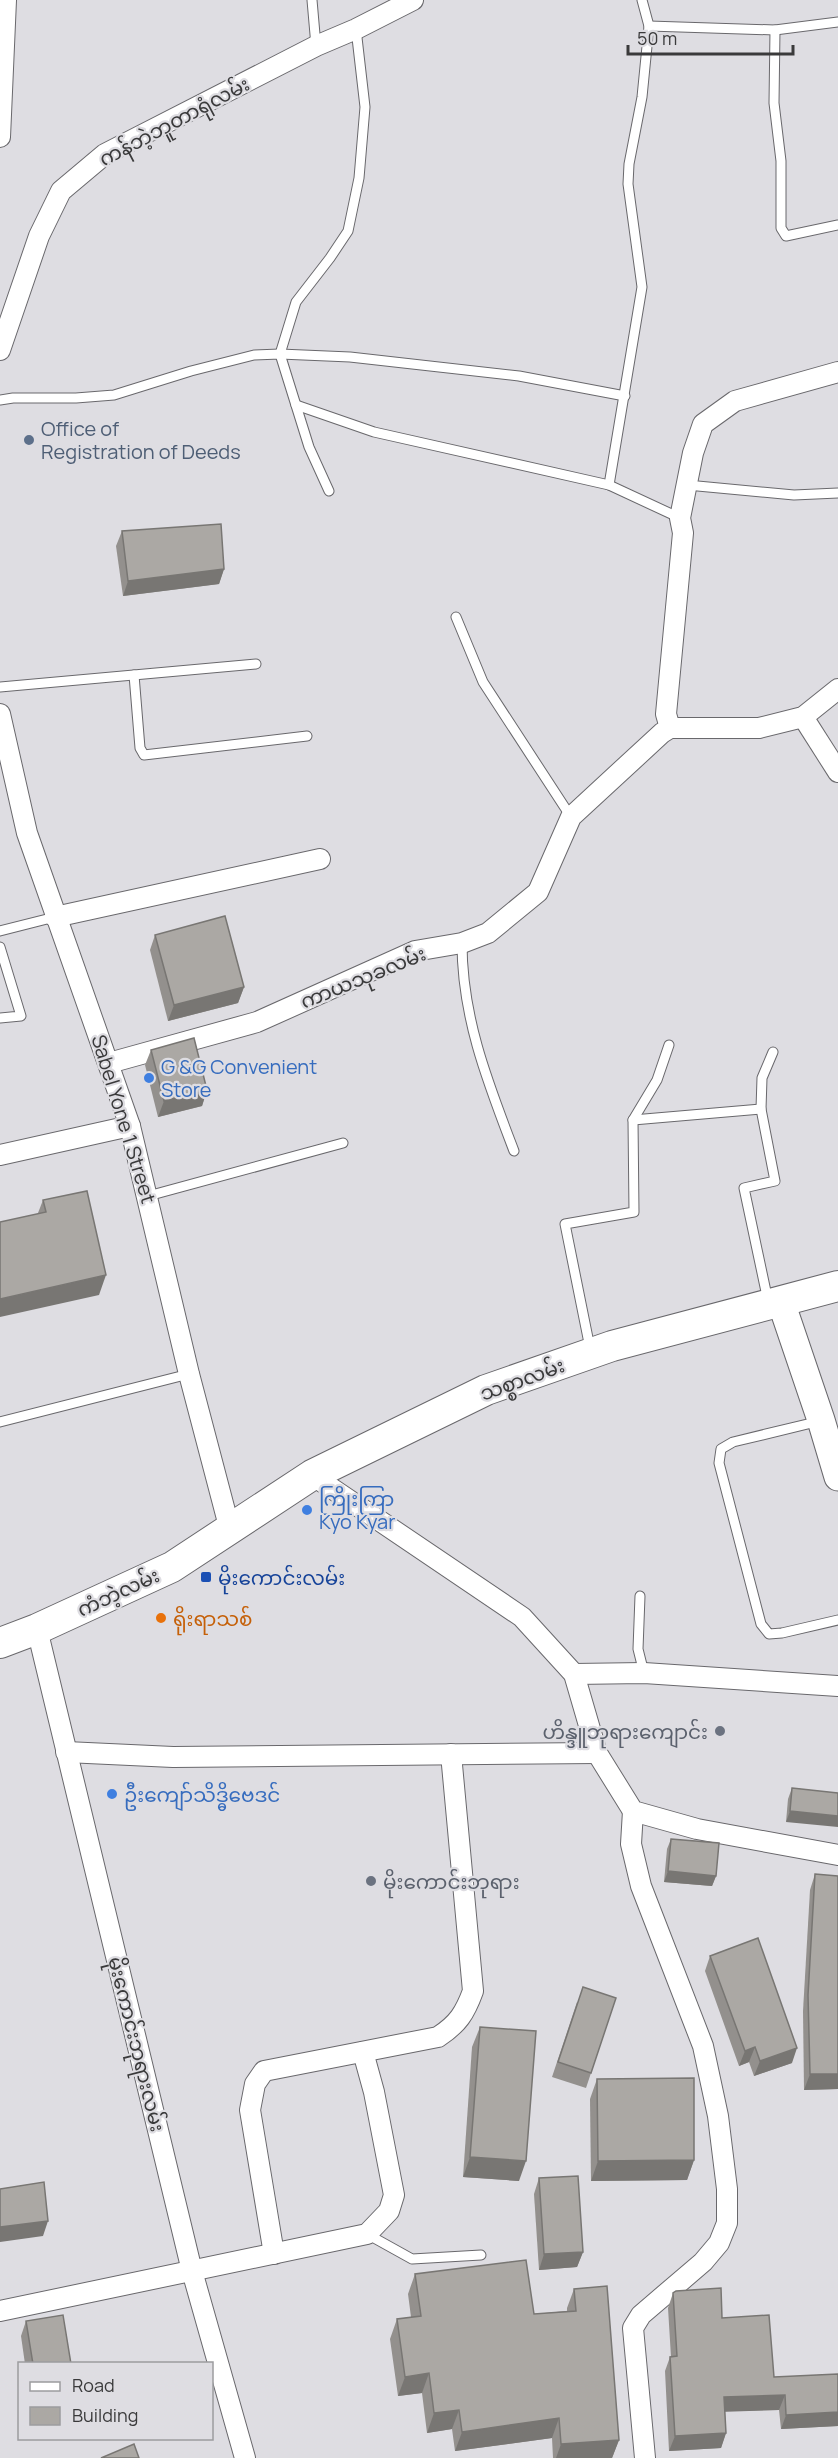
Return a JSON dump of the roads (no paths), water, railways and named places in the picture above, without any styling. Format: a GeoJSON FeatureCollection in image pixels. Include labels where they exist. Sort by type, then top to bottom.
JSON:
{"type":"FeatureCollection","features":[{"type":"Feature","properties":{"kind":"main road","name":"သစ္စာလမ်း"},"geometry":{"type":"LineString","coordinates":[[230,1530],[279,1494],[312,1475],[486,1390],[612,1346],[838,1286]]}},
{"type":"Feature","properties":{"kind":"main road"},"geometry":{"type":"LineString","coordinates":[[775,1304],[821,1420],[838,1477]]}},
{"type":"Feature","properties":{"kind":"main road","name":"ကံဘဲ့လမ်း"},"geometry":{"type":"LineString","coordinates":[[0,1642],[37,1629],[172,1567],[230,1530]]}},
{"type":"Feature","properties":{"kind":"street"},"geometry":{"type":"LineString","coordinates":[[0,137],[6,0]]}},
{"type":"Feature","properties":{"kind":"street","name":"ကန်ဘဲ့ဘူတာရုံလမ်း"},"geometry":{"type":"LineString","coordinates":[[0,350],[39,236],[61,191],[105,154],[316,46],[356,29],[412,0]]}},
{"type":"Feature","properties":{"kind":"street"},"geometry":{"type":"LineString","coordinates":[[838,372],[735,401],[703,423],[693,453],[680,518],[683,533],[666,714],[670,728],[759,728],[803,717],[838,689]]}},
{"type":"Feature","properties":{"kind":"street","name":"Sabel Yone 1 Street"},"geometry":{"type":"LineString","coordinates":[[0,714],[27,833],[130,1126],[189,1374],[230,1530]]}},
{"type":"Feature","properties":{"kind":"street"},"geometry":{"type":"LineString","coordinates":[[803,717],[838,772]]}},
{"type":"Feature","properties":{"kind":"street","name":"ကာယသုခလမ်း"},"geometry":{"type":"LineString","coordinates":[[109,1063],[257,1022],[415,951],[462,943],[488,933],[538,892],[571,817],[670,728]]}},
{"type":"Feature","properties":{"kind":"street"},"geometry":{"type":"LineString","coordinates":[[55,917],[320,859]]}},
{"type":"Feature","properties":{"kind":"street"},"geometry":{"type":"LineString","coordinates":[[0,1155],[130,1126]]}},
{"type":"Feature","properties":{"kind":"street"},"geometry":{"type":"LineString","coordinates":[[312,1475],[522,1617],[574,1674],[597,1753],[633,1811],[631,1844],[641,1886],[703,2046],[718,2116],[727,2189],[727,2223],[719,2243],[703,2262],[641,2315],[633,2328],[645,2458]]}},
{"type":"Feature","properties":{"kind":"street","name":"မိုးကောင်းဘုရားလမ်း"},"geometry":{"type":"LineString","coordinates":[[37,1629],[192,2271],[245,2458]]}},
{"type":"Feature","properties":{"kind":"street"},"geometry":{"type":"LineString","coordinates":[[574,1674],[644,1673],[838,1686]]}},
{"type":"Feature","properties":{"kind":"street"},"geometry":{"type":"LineString","coordinates":[[66,1752],[173,1757],[597,1753]]}},
{"type":"Feature","properties":{"kind":"street"},"geometry":{"type":"LineString","coordinates":[[274,2254],[250,2110],[255,2084],[264,2071],[438,2037],[454,2026],[467,2007],[473,1991],[452,1754]]}},
{"type":"Feature","properties":{"kind":"street"},"geometry":{"type":"LineString","coordinates":[[633,1811],[697,1829],[838,1855]]}},
{"type":"Feature","properties":{"kind":"street"},"geometry":{"type":"LineString","coordinates":[[0,2312],[367,2234],[389,2211],[394,2195],[374,2092],[363,2052]]}},
{"type":"Feature","properties":{"kind":"lane"},"geometry":{"type":"LineString","coordinates":[[312,0],[316,46]]}},
{"type":"Feature","properties":{"kind":"lane"},"geometry":{"type":"LineString","coordinates":[[609,485],[642,287],[630,212],[629,164],[642,97],[649,26],[642,0]]}},
{"type":"Feature","properties":{"kind":"lane"},"geometry":{"type":"LineString","coordinates":[[649,26],[775,30],[838,22]]}},
{"type":"Feature","properties":{"kind":"lane"},"geometry":{"type":"LineString","coordinates":[[329,491],[309,447],[280,354],[296,302],[348,231],[359,178],[365,107],[356,29]]}},
{"type":"Feature","properties":{"kind":"lane"},"geometry":{"type":"LineString","coordinates":[[775,30],[774,103],[781,161],[781,228],[786,236],[838,225]]}},
{"type":"Feature","properties":{"kind":"lane"},"geometry":{"type":"LineString","coordinates":[[0,400],[114,395],[191,371],[254,355],[280,354],[350,357],[519,376],[625,396]]}},
{"type":"Feature","properties":{"kind":"lane"},"geometry":{"type":"LineString","coordinates":[[296,405],[374,432],[609,485],[680,518]]}},
{"type":"Feature","properties":{"kind":"lane"},"geometry":{"type":"LineString","coordinates":[[687,484],[794,495],[838,493]]}},
{"type":"Feature","properties":{"kind":"lane"},"geometry":{"type":"LineString","coordinates":[[456,617],[483,682],[571,817]]}},
{"type":"Feature","properties":{"kind":"lane"},"geometry":{"type":"LineString","coordinates":[[0,687],[255,664]]}},
{"type":"Feature","properties":{"kind":"lane"},"geometry":{"type":"LineString","coordinates":[[134,675],[140,748],[144,755],[307,736]]}},
{"type":"Feature","properties":{"kind":"lane"},"geometry":{"type":"LineString","coordinates":[[0,931],[55,917]]}},
{"type":"Feature","properties":{"kind":"lane"},"geometry":{"type":"LineString","coordinates":[[462,943],[462,977],[479,1058],[514,1152]]}},
{"type":"Feature","properties":{"kind":"lane"},"geometry":{"type":"LineString","coordinates":[[0,947],[21,1016],[0,1018]]}},
{"type":"Feature","properties":{"kind":"lane"},"geometry":{"type":"LineString","coordinates":[[591,1353],[565,1224],[634,1212],[633,1120],[657,1080],[669,1045]]}},
{"type":"Feature","properties":{"kind":"lane"},"geometry":{"type":"LineString","coordinates":[[773,1052],[762,1078],[761,1109],[775,1182],[744,1188],[775,1304]]}},
{"type":"Feature","properties":{"kind":"lane"},"geometry":{"type":"LineString","coordinates":[[633,1120],[761,1109]]}},
{"type":"Feature","properties":{"kind":"lane"},"geometry":{"type":"LineString","coordinates":[[148,1196],[343,1143]]}},
{"type":"Feature","properties":{"kind":"lane"},"geometry":{"type":"LineString","coordinates":[[0,1422],[189,1374]]}},
{"type":"Feature","properties":{"kind":"lane"},"geometry":{"type":"LineString","coordinates":[[821,1420],[734,1442],[721,1449],[719,1462],[761,1624],[769,1634],[838,1620]]}},
{"type":"Feature","properties":{"kind":"lane"},"geometry":{"type":"LineString","coordinates":[[640,1596],[638,1649],[644,1673]]}},
{"type":"Feature","properties":{"kind":"lane"},"geometry":{"type":"LineString","coordinates":[[367,2234],[412,2259],[481,2255]]}},
{"type":"Feature","properties":{"kind":"place","name":"Office of Registration of Deeds"},"geometry":{"type":"Point","coordinates":[29,440]}},
{"type":"Feature","properties":{"kind":"place","name":"G &G Convenient Store"},"geometry":{"type":"Point","coordinates":[149,1078]}},
{"type":"Feature","properties":{"kind":"place","name":"ကြိုးကြာ Kyo Kyar"},"geometry":{"type":"Point","coordinates":[307,1510]}},
{"type":"Feature","properties":{"kind":"place","name":"မိုးကောင်းလမ်း"},"geometry":{"type":"Point","coordinates":[206,1577]}},
{"type":"Feature","properties":{"kind":"place","name":"ရိုးရာသစ်"},"geometry":{"type":"Point","coordinates":[161,1618]}},
{"type":"Feature","properties":{"kind":"place","name":"ဟိန္ဒူဘုရားကျောင်း"},"geometry":{"type":"Point","coordinates":[720,1731]}},
{"type":"Feature","properties":{"kind":"place","name":"ဦးကျော်သိဒ္ဓိဗေဒင်"},"geometry":{"type":"Point","coordinates":[112,1794]}},
{"type":"Feature","properties":{"kind":"place","name":"မိုးကောင်းဘုရား"},"geometry":{"type":"Point","coordinates":[371,1881]}}]}
